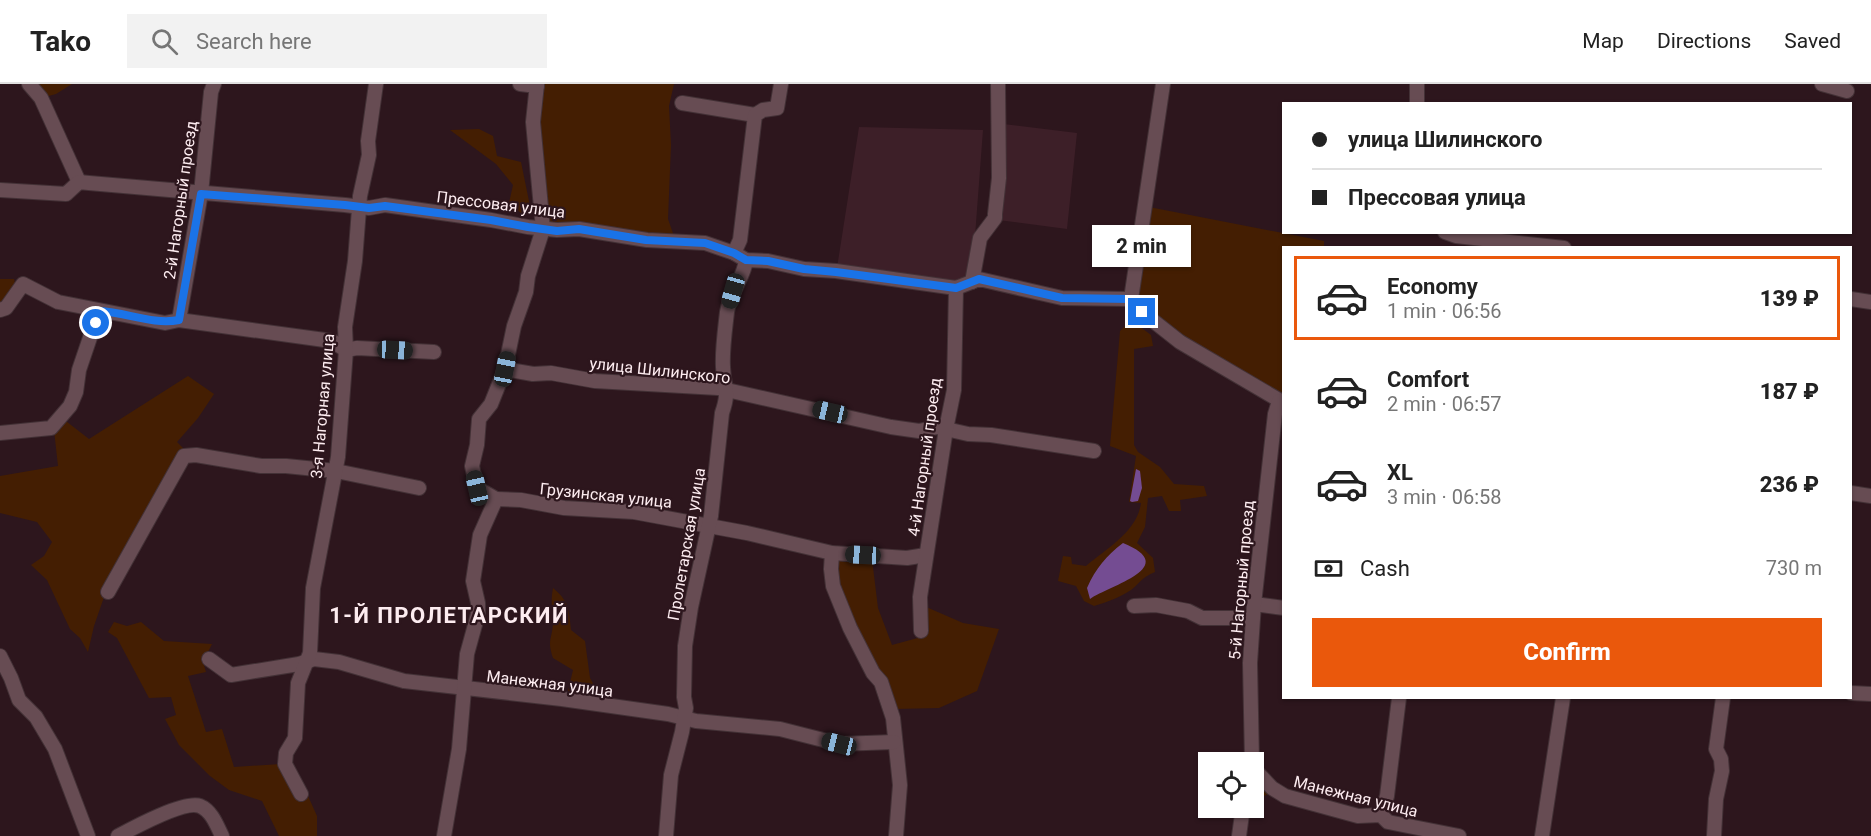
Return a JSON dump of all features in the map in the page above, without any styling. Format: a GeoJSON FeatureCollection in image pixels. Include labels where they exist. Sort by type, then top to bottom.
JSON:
{"type":"FeatureCollection","features":[{"type":"Feature","properties":{"kind":"street"},"geometry":{"type":"LineString","coordinates":[[29,84],[41,98],[79,182]]}},
{"type":"Feature","properties":{"kind":"street","name":"2-й Нагорный проезд"},"geometry":{"type":"LineString","coordinates":[[179,320],[201,194],[211,92],[214,84]]}},
{"type":"Feature","properties":{"kind":"street","name":"3-я Нагорная улица"},"geometry":{"type":"LineString","coordinates":[[301,794],[285,764],[286,753],[295,738],[298,683],[310,653],[313,588],[336,471],[346,350],[345,327],[356,261],[359,208],[369,155],[368,141],[376,84]]}},
{"type":"Feature","properties":{"kind":"street"},"geometry":{"type":"LineString","coordinates":[[444,836],[459,749],[466,654],[478,614],[473,581],[480,535],[496,499],[477,488],[472,466],[477,445],[479,419],[491,404],[505,369],[514,326],[543,229],[534,122],[537,85],[520,84]]}},
{"type":"Feature","properties":{"kind":"street"},"geometry":{"type":"LineString","coordinates":[[682,103],[754,115],[763,110],[777,108],[781,84]]}},
{"type":"Feature","properties":{"kind":"street"},"geometry":{"type":"LineString","coordinates":[[972,282],[980,238],[995,218],[999,178],[998,84]]}},
{"type":"Feature","properties":{"kind":"street"},"geometry":{"type":"LineString","coordinates":[[1163,84],[1131,299],[1142,312],[1180,342],[1281,402]]}},
{"type":"Feature","properties":{"kind":"street"},"geometry":{"type":"LineString","coordinates":[[1416,84],[1417,102]]}},
{"type":"Feature","properties":{"kind":"street"},"geometry":{"type":"LineString","coordinates":[[1821,84],[1847,91]]}},
{"type":"Feature","properties":{"kind":"street","name":"Пролетарская улица"},"geometry":{"type":"LineString","coordinates":[[666,836],[671,775],[685,718],[685,646],[708,526],[722,412],[727,391],[723,366],[728,309],[733,291],[746,266],[740,256],[740,240],[754,115]]}},
{"type":"Feature","properties":{"kind":"street","name":"Прессовая улица"},"geometry":{"type":"LineString","coordinates":[[0,190],[66,194],[79,182],[359,208],[385,206],[557,231],[579,229],[646,240],[705,243],[740,256],[804,269],[956,288],[979,279],[1062,298],[1131,299]]}},
{"type":"Feature","properties":{"kind":"street"},"geometry":{"type":"LineString","coordinates":[[1450,234],[1546,246]]}},
{"type":"Feature","properties":{"kind":"street"},"geometry":{"type":"LineString","coordinates":[[0,310],[6,308],[24,284],[58,302],[165,323],[179,320],[332,341],[346,350],[357,348],[434,352]]}},
{"type":"Feature","properties":{"kind":"street","name":"4-й Нагорный проезд"},"geometry":{"type":"LineString","coordinates":[[921,631],[920,597],[954,390],[956,288]]}},
{"type":"Feature","properties":{"kind":"street"},"geometry":{"type":"LineString","coordinates":[[1852,299],[1871,302]]}},
{"type":"Feature","properties":{"kind":"street"},"geometry":{"type":"LineString","coordinates":[[0,433],[51,428],[70,406],[76,392],[79,370],[99,311]]}},
{"type":"Feature","properties":{"kind":"street","name":"улица Шилинского"},"geometry":{"type":"LineString","coordinates":[[505,369],[533,374],[551,373],[595,381],[656,383],[727,391],[891,427],[919,431],[938,427],[968,434],[992,435],[1094,451]]}},
{"type":"Feature","properties":{"kind":"street","name":"5-й Нагорный проезд"},"geometry":{"type":"LineString","coordinates":[[1252,752],[1250,663],[1254,610],[1272,436],[1275,414],[1281,402]]}},
{"type":"Feature","properties":{"kind":"street"},"geometry":{"type":"LineString","coordinates":[[108,592],[184,456],[196,455],[261,466],[336,471],[419,488]]}},
{"type":"Feature","properties":{"kind":"street"},"geometry":{"type":"LineString","coordinates":[[1852,493],[1871,496]]}},
{"type":"Feature","properties":{"kind":"street","name":"Грузинская улица"},"geometry":{"type":"LineString","coordinates":[[496,499],[521,500],[564,508],[634,512],[832,553],[907,558],[926,555]]}},
{"type":"Feature","properties":{"kind":"street"},"geometry":{"type":"LineString","coordinates":[[832,553],[833,586],[855,637],[873,673],[881,682],[893,718],[900,785],[896,836]]}},
{"type":"Feature","properties":{"kind":"street"},"geometry":{"type":"LineString","coordinates":[[1134,606],[1156,605],[1188,611],[1202,618],[1240,618],[1254,610],[1282,608]]}},
{"type":"Feature","properties":{"kind":"street"},"geometry":{"type":"LineString","coordinates":[[0,656],[19,700],[36,717],[55,749],[88,836]]}},
{"type":"Feature","properties":{"kind":"street","name":"Манежная улица"},"geometry":{"type":"LineString","coordinates":[[209,658],[231,675],[314,659],[339,662],[404,681],[562,699],[696,721],[780,729],[839,744],[894,742]]}},
{"type":"Feature","properties":{"kind":"street"},"geometry":{"type":"LineString","coordinates":[[1852,693],[1871,694]]}},
{"type":"Feature","properties":{"kind":"street"},"geometry":{"type":"LineString","coordinates":[[1385,836],[1387,796],[1400,699]]}},
{"type":"Feature","properties":{"kind":"street"},"geometry":{"type":"LineString","coordinates":[[1542,836],[1563,699]]}},
{"type":"Feature","properties":{"kind":"street"},"geometry":{"type":"LineString","coordinates":[[1714,836],[1716,799],[1722,771],[1721,759],[1716,749],[1722,699]]}},
{"type":"Feature","properties":{"kind":"street","name":"Манежная улица"},"geometry":{"type":"LineString","coordinates":[[1264,780],[1285,796],[1358,816],[1385,818],[1459,836]]}},
{"type":"Feature","properties":{"kind":"street"},"geometry":{"type":"LineString","coordinates":[[118,836],[167,812],[190,805],[200,806],[211,814],[222,836]]}},
{"type":"Feature","properties":{"kind":"street"},"geometry":{"type":"LineString","coordinates":[[1239,836],[1241,818]]}},
{"type":"Feature","properties":{"kind":"shaded area"},"geometry":{"type":"Polygon","coordinates":[[[33,84],[72,84],[56,94],[45,97],[33,84]]]}},
{"type":"Feature","properties":{"kind":"shaded area"},"geometry":{"type":"Polygon","coordinates":[[[542,84],[674,84],[669,106],[671,145],[668,219],[675,239],[559,228],[545,220],[537,123],[542,84]]]}},
{"type":"Feature","properties":{"kind":"shaded area"},"geometry":{"type":"Polygon","coordinates":[[[1003,124],[1077,133],[1067,229],[998,220],[1003,124]]]}},
{"type":"Feature","properties":{"kind":"shaded area"},"geometry":{"type":"Polygon","coordinates":[[[859,127],[983,130],[973,263],[967,279],[957,281],[837,268],[859,127]]]}},
{"type":"Feature","properties":{"kind":"shaded area"},"geometry":{"type":"Polygon","coordinates":[[[479,129],[493,136],[497,156],[521,162],[530,206],[522,214],[509,203],[513,185],[496,164],[450,130],[479,129]]]}},
{"type":"Feature","properties":{"kind":"shaded area"},"geometry":{"type":"Polygon","coordinates":[[[1149,207],[1324,241],[1324,246],[1282,246],[1282,396],[1181,338],[1147,308],[1140,296],[1137,284],[1149,207]]]}},
{"type":"Feature","properties":{"kind":"shaded area"},"geometry":{"type":"Polygon","coordinates":[[[0,279],[14,279],[16,287],[0,313],[0,279]]]}},
{"type":"Feature","properties":{"kind":"shaded area"},"geometry":{"type":"Polygon","coordinates":[[[1131,320],[1151,335],[1153,346],[1134,349],[1134,445],[1138,452],[1160,467],[1174,484],[1204,486],[1207,496],[1180,500],[1181,511],[1169,511],[1162,496],[1148,498],[1145,527],[1137,543],[1153,558],[1155,572],[1126,593],[1094,606],[1084,601],[1076,586],[1058,581],[1063,556],[1071,557],[1072,564],[1086,566],[1120,539],[1134,523],[1141,503],[1129,502],[1136,456],[1110,446],[1120,331],[1131,320]]]}},
{"type":"Feature","properties":{"kind":"shaded area"},"geometry":{"type":"Polygon","coordinates":[[[188,376],[214,394],[198,418],[177,442],[184,449],[112,574],[94,626],[88,652],[80,638],[70,629],[47,580],[31,565],[44,556],[52,542],[37,522],[0,513],[0,476],[58,466],[54,430],[62,418],[89,439],[188,376]]]}},
{"type":"Feature","properties":{"kind":"shaded area"},"geometry":{"type":"Polygon","coordinates":[[[1136,469],[1140,471],[1142,488],[1138,501],[1132,502],[1130,501],[1136,469]]]}},
{"type":"Feature","properties":{"kind":"shaded area"},"geometry":{"type":"Polygon","coordinates":[[[1123,543],[1139,552],[1146,560],[1144,568],[1136,575],[1090,599],[1087,588],[1094,574],[1123,543]]]}},
{"type":"Feature","properties":{"kind":"shaded area"},"geometry":{"type":"Polygon","coordinates":[[[842,558],[872,559],[878,608],[892,645],[925,636],[924,606],[963,623],[999,629],[977,691],[939,708],[894,709],[837,585],[838,562],[842,558]]]}},
{"type":"Feature","properties":{"kind":"shaded area"},"geometry":{"type":"Polygon","coordinates":[[[553,588],[567,606],[571,630],[585,641],[590,678],[599,694],[568,691],[573,670],[553,658],[550,643],[553,623],[553,588]]]}},
{"type":"Feature","properties":{"kind":"shaded area"},"geometry":{"type":"Polygon","coordinates":[[[114,622],[127,626],[141,622],[164,641],[212,644],[203,662],[206,672],[188,676],[206,732],[222,729],[234,767],[281,764],[304,787],[317,816],[317,836],[279,836],[262,801],[229,790],[210,776],[179,745],[165,719],[176,715],[171,697],[149,698],[117,638],[108,632],[114,622]]]}},
{"type":"Feature","properties":{"kind":"shaded area"},"geometry":{"type":"Polygon","coordinates":[[[1264,786],[1271,793],[1264,796],[1264,786]]]}},
{"type":"Feature","properties":{"kind":"district","name":"1-Й ПРОЛЕТАРСКИЙ"},"geometry":{"type":"Point","coordinates":[449,615]}},
{"type":"Feature","properties":{"kind":"route"},"geometry":{"type":"LineString","coordinates":[[96,323],[99,311],[165,323],[179,320],[201,194],[261,197],[359,208],[385,206],[557,231],[579,229],[646,240],[705,243],[734,253],[746,260],[768,261],[804,269],[956,288],[979,279],[1062,298],[1131,299],[1142,312]]}}]}
